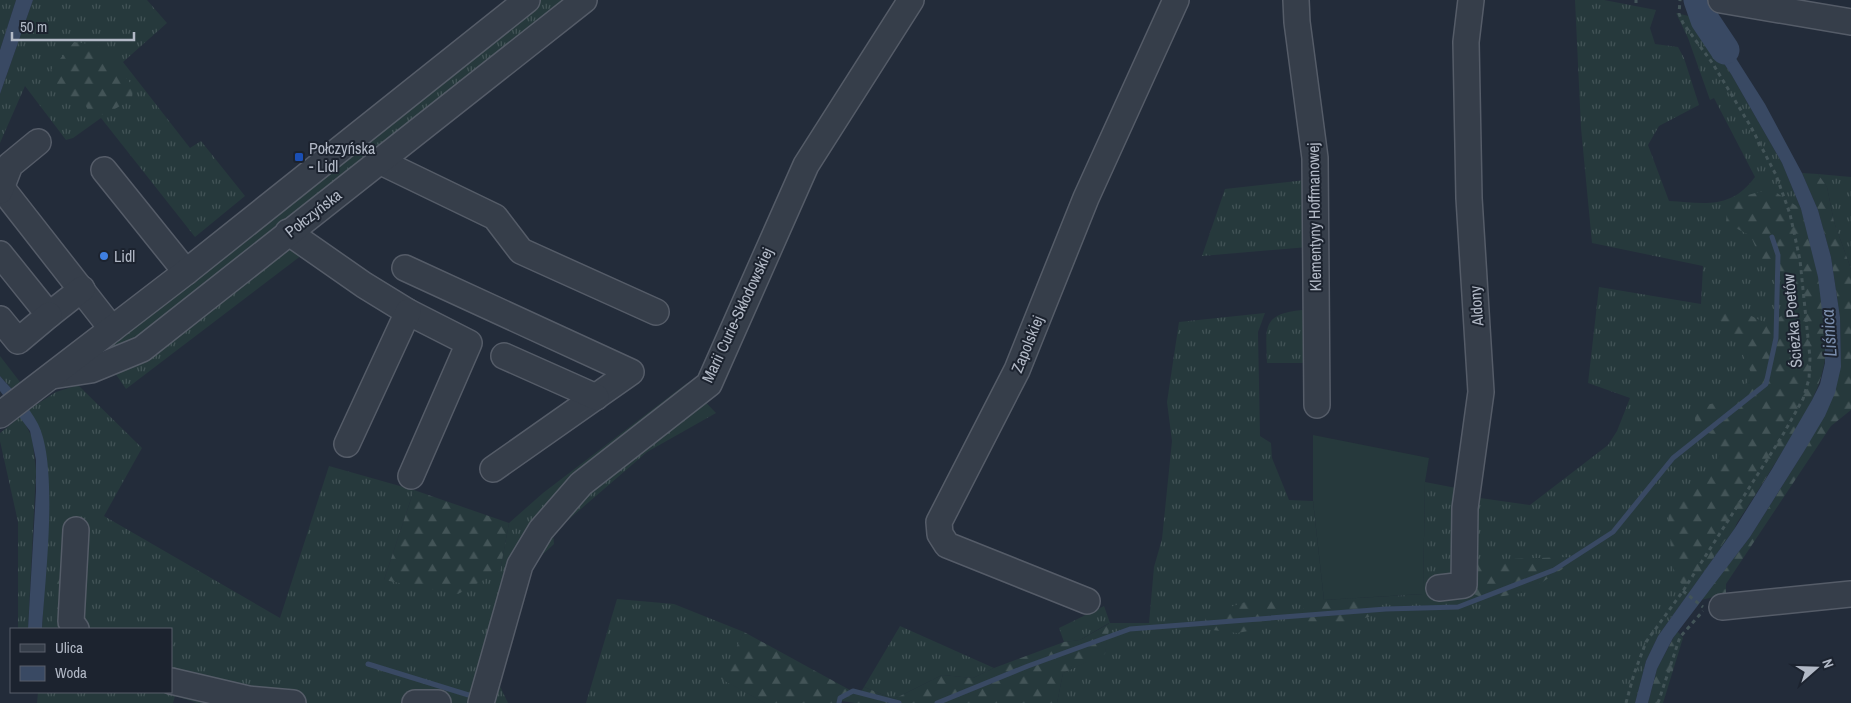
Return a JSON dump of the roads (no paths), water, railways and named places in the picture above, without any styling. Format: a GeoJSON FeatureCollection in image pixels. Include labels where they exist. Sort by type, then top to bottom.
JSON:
{"type":"FeatureCollection","features":[{"type":"Feature","properties":{"kind":"street","name":"Połczyńska"},"geometry":{"type":"LineString","coordinates":[[0,415],[186,272],[527,0]]}},
{"type":"Feature","properties":{"kind":"street","name":"Połczyńska"},"geometry":{"type":"LineString","coordinates":[[51,376],[91,370],[142,349],[584,0]]}},
{"type":"Feature","properties":{"kind":"street","name":"Marii Curie-Skłodowskiej"},"geometry":{"type":"LineString","coordinates":[[483,698],[520,565],[541,530],[581,484],[709,384],[806,165],[911,0]]}},
{"type":"Feature","properties":{"kind":"street","name":"Zapolskiej"},"geometry":{"type":"LineString","coordinates":[[1088,602],[948,545],[940,534],[939,522],[1017,370],[1086,198],[1176,0]]}},
{"type":"Feature","properties":{"kind":"street","name":"Klementyny Hoffmanowej"},"geometry":{"type":"LineString","coordinates":[[1296,0],[1297,22],[1315,158],[1317,405]]}},
{"type":"Feature","properties":{"kind":"street","name":"Aldony"},"geometry":{"type":"LineString","coordinates":[[1439,588],[1464,585],[1465,508],[1482,392],[1468,198],[1466,42],[1471,0]]}},
{"type":"Feature","properties":{"kind":"street"},"geometry":{"type":"LineString","coordinates":[[1720,0],[1754,3],[1851,22]]}},
{"type":"Feature","properties":{"kind":"street"},"geometry":{"type":"LineString","coordinates":[[38,142],[13,162],[1,189],[112,329]]}},
{"type":"Feature","properties":{"kind":"street"},"geometry":{"type":"LineString","coordinates":[[379,161],[495,217],[522,252],[656,312]]}},
{"type":"Feature","properties":{"kind":"street"},"geometry":{"type":"LineString","coordinates":[[104,170],[186,272]]}},
{"type":"Feature","properties":{"kind":"street"},"geometry":{"type":"LineString","coordinates":[[288,232],[364,285],[408,312],[469,343],[411,476]]}},
{"type":"Feature","properties":{"kind":"street"},"geometry":{"type":"LineString","coordinates":[[0,254],[49,315]]}},
{"type":"Feature","properties":{"kind":"street"},"geometry":{"type":"LineString","coordinates":[[405,268],[631,372],[493,469]]}},
{"type":"Feature","properties":{"kind":"street"},"geometry":{"type":"LineString","coordinates":[[0,319],[18,341],[82,289]]}},
{"type":"Feature","properties":{"kind":"street"},"geometry":{"type":"LineString","coordinates":[[445,331],[463,295]]}},
{"type":"Feature","properties":{"kind":"street"},"geometry":{"type":"LineString","coordinates":[[347,444],[408,312]]}},
{"type":"Feature","properties":{"kind":"street"},"geometry":{"type":"LineString","coordinates":[[504,356],[596,397]]}},
{"type":"Feature","properties":{"kind":"street"},"geometry":{"type":"LineString","coordinates":[[75,628],[71,622],[76,530]]}},
{"type":"Feature","properties":{"kind":"street"},"geometry":{"type":"LineString","coordinates":[[1711,606],[1851,594]]}},
{"type":"Feature","properties":{"kind":"street"},"geometry":{"type":"LineString","coordinates":[[172,682],[248,699],[293,703]]}},
{"type":"Feature","properties":{"kind":"street"},"geometry":{"type":"LineString","coordinates":[[415,703],[438,703]]}},
{"type":"Feature","properties":{"kind":"water"},"geometry":{"type":"Polygon","coordinates":[[[16,0],[33,0],[0,94],[0,50],[16,0]]]}},
{"type":"Feature","properties":{"kind":"water"},"geometry":{"type":"Polygon","coordinates":[[[1693,17],[1711,19],[1765,104],[1802,173],[1818,210],[1831,257],[1840,317],[1841,367],[1835,393],[1825,416],[1803,453],[1750,537],[1673,638],[1657,669],[1648,703],[1635,703],[1646,661],[1658,636],[1735,528],[1772,469],[1820,384],[1825,363],[1825,336],[1818,277],[1801,209],[1782,163],[1731,74],[1693,17]]]}},
{"type":"Feature","properties":{"kind":"water"},"geometry":{"type":"Polygon","coordinates":[[[0,376],[34,417],[44,443],[48,467],[49,524],[42,628],[28,628],[36,460],[30,431],[0,391],[0,376]]]}},
{"type":"Feature","properties":{"kind":"waterway","name":"Liśnica"},"geometry":{"type":"LineString","coordinates":[[1698,0],[1705,20],[1725,50]]}},
{"type":"Feature","properties":{"kind":"waterway"},"geometry":{"type":"LineString","coordinates":[[937,703],[1028,666],[1130,629],[1386,609],[1458,607],[1554,570],[1613,532],[1673,458],[1766,384],[1776,338],[1778,255],[1772,237]]}},
{"type":"Feature","properties":{"kind":"waterway"},"geometry":{"type":"LineString","coordinates":[[368,664],[475,697]]}},
{"type":"Feature","properties":{"kind":"waterway"},"geometry":{"type":"LineString","coordinates":[[839,703],[840,698],[853,691],[899,703]]}},
{"type":"Feature","properties":{"kind":"place","name":"Połczyńska - Lidl"},"geometry":{"type":"Point","coordinates":[299,157]}},
{"type":"Feature","properties":{"kind":"place","name":"Lidl"},"geometry":{"type":"Point","coordinates":[104,256]}}]}
